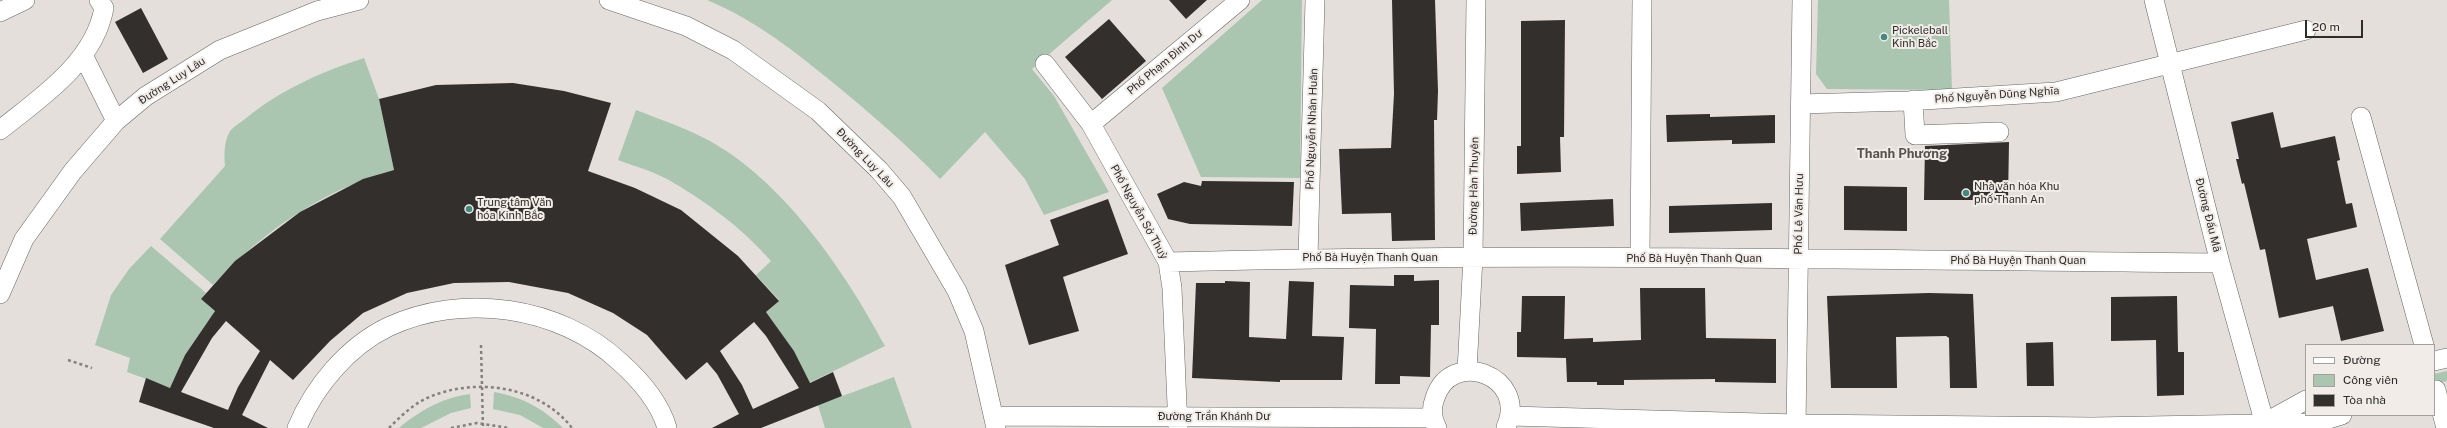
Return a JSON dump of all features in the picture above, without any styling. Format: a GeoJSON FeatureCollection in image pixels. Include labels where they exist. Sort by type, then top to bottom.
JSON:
{"type":"FeatureCollection","features":[{"type":"Feature","properties":{"kind":"street"},"geometry":{"type":"LineString","coordinates":[[0,12],[25,0]]}},
{"type":"Feature","properties":{"kind":"street","name":"Đường Luy Lâu"},"geometry":{"type":"LineString","coordinates":[[0,294],[24,239],[73,171],[116,121],[146,96],[220,50],[317,11],[359,0]]}},
{"type":"Feature","properties":{"kind":"street","name":"Đường Luy Lâu"},"geometry":{"type":"LineString","coordinates":[[609,0],[686,26],[734,50],[818,111],[880,170],[902,197],[956,291],[974,331],[995,422]]}},
{"type":"Feature","properties":{"kind":"street","name":"Phố Phạm Đình Dư"},"geometry":{"type":"LineString","coordinates":[[1091,124],[1240,0]]}},
{"type":"Feature","properties":{"kind":"street","name":"Phố Nguyễn Nhân Huân"},"geometry":{"type":"LineString","coordinates":[[1308,258],[1315,0]]}},
{"type":"Feature","properties":{"kind":"street","name":"Đường Hàn Thuyên"},"geometry":{"type":"LineString","coordinates":[[1467,371],[1473,257],[1476,0]]}},
{"type":"Feature","properties":{"kind":"street"},"geometry":{"type":"LineString","coordinates":[[1640,258],[1642,0]]}},
{"type":"Feature","properties":{"kind":"street","name":"Phố Lê Văn Hưu"},"geometry":{"type":"LineString","coordinates":[[1796,426],[1802,0]]}},
{"type":"Feature","properties":{"kind":"street","name":"Đường Đấu Mã"},"geometry":{"type":"LineString","coordinates":[[2154,0],[2220,263],[2265,425]]}},
{"type":"Feature","properties":{"kind":"street"},"geometry":{"type":"LineString","coordinates":[[0,130],[48,92],[83,55],[101,22],[107,3]]}},
{"type":"Feature","properties":{"kind":"street","name":"Phố Nguyễn Dũng Nghĩa"},"geometry":{"type":"LineString","coordinates":[[1800,104],[1913,100],[2056,92],[2170,65],[2306,30]]}},
{"type":"Feature","properties":{"kind":"street"},"geometry":{"type":"LineString","coordinates":[[83,55],[116,121]]}},
{"type":"Feature","properties":{"kind":"street","name":"Phố Nguyễn Sở Thuỳ"},"geometry":{"type":"LineString","coordinates":[[1045,64],[1091,124],[1168,262],[1172,288],[1178,423]]}},
{"type":"Feature","properties":{"kind":"street"},"geometry":{"type":"LineString","coordinates":[[1913,100],[1915,135],[1999,132]]}},
{"type":"Feature","properties":{"kind":"street"},"geometry":{"type":"LineString","coordinates":[[2361,117],[2424,344]]}},
{"type":"Feature","properties":{"kind":"street","name":"Phố Bà Huyện Thanh Quan"},"geometry":{"type":"LineString","coordinates":[[1168,262],[1308,258],[1473,257],[2220,263]]}},
{"type":"Feature","properties":{"kind":"street"},"geometry":{"type":"LineString","coordinates":[[297,428],[319,387],[340,363],[368,339],[388,327],[418,316],[483,308],[525,313],[564,326],[592,340],[616,358],[640,382],[657,407],[667,428]]}},
{"type":"Feature","properties":{"kind":"street"},"geometry":{"type":"LineString","coordinates":[[2435,361],[2447,358]]}},
{"type":"Feature","properties":{"kind":"street"},"geometry":{"type":"LineString","coordinates":[[1435,423],[1433,405],[1438,389],[1451,377],[1467,371],[1485,374],[1501,384],[1509,401],[1508,422],[1796,426],[2093,427],[2265,425],[2315,422],[2338,416]]}},
{"type":"Feature","properties":{"kind":"street"},"geometry":{"type":"LineString","coordinates":[[2439,389],[2446,428]]}},
{"type":"Feature","properties":{"kind":"street"},"geometry":{"type":"LineString","coordinates":[[2265,425],[2305,401]]}},
{"type":"Feature","properties":{"kind":"street","name":"Đường Trần Khánh Dư"},"geometry":{"type":"LineString","coordinates":[[995,422],[1435,423]]}},
{"type":"Feature","properties":{"kind":"path"},"geometry":{"type":"LineString","coordinates":[[481,345],[483,428]]}},
{"type":"Feature","properties":{"kind":"path"},"geometry":{"type":"LineString","coordinates":[[68,360],[92,368]]}},
{"type":"Feature","properties":{"kind":"path"},"geometry":{"type":"LineString","coordinates":[[389,428],[404,413],[426,398],[451,390],[483,387],[503,388],[528,396],[550,408],[572,428]]}},
{"type":"Feature","properties":{"kind":"path"},"geometry":{"type":"LineString","coordinates":[[451,428],[483,423],[510,428]]}},
{"type":"Feature","properties":{"kind":"green space"},"geometry":{"type":"Polygon","coordinates":[[[707,0],[1112,0],[1032,69],[1054,96],[1109,192],[1044,215],[1025,179],[985,132],[940,179],[873,116],[802,58],[772,36],[740,16],[707,0]]]}},
{"type":"Feature","properties":{"kind":"green space"},"geometry":{"type":"Polygon","coordinates":[[[1262,0],[1302,0],[1300,178],[1201,177],[1162,88],[1262,0]]]}},
{"type":"Feature","properties":{"kind":"green space","name":"Pickeleball Kinh Bắc"},"geometry":{"type":"Polygon","coordinates":[[[1818,0],[1949,0],[1952,90],[1827,89],[1816,74],[1818,0]]]}},
{"type":"Feature","properties":{"kind":"green space"},"geometry":{"type":"Polygon","coordinates":[[[364,58],[379,99],[394,170],[368,178],[343,189],[296,215],[273,230],[252,247],[213,285],[160,239],[225,166],[225,145],[230,131],[234,127],[272,99],[302,83],[332,69],[364,58]]]}},
{"type":"Feature","properties":{"kind":"green space"},"geometry":{"type":"Polygon","coordinates":[[[636,110],[704,138],[732,155],[759,176],[785,201],[808,228],[851,287],[885,346],[809,383],[794,351],[766,312],[779,300],[756,275],[771,261],[736,226],[696,196],[661,176],[618,160],[636,110]]]}},
{"type":"Feature","properties":{"kind":"green space"},"geometry":{"type":"Polygon","coordinates":[[[151,246],[206,293],[201,299],[215,311],[185,355],[171,388],[127,372],[130,358],[95,345],[111,295],[129,269],[151,246]]]}},
{"type":"Feature","properties":{"kind":"green space"},"geometry":{"type":"Polygon","coordinates":[[[2447,371],[2447,381],[2435,385],[2435,374],[2447,371]]]}},
{"type":"Feature","properties":{"kind":"green space"},"geometry":{"type":"Polygon","coordinates":[[[894,377],[912,428],[825,428],[818,405],[894,377]]]}},
{"type":"Feature","properties":{"kind":"green space"},"geometry":{"type":"Polygon","coordinates":[[[494,392],[514,397],[532,404],[563,428],[543,428],[520,415],[493,409],[494,392]]]}},
{"type":"Feature","properties":{"kind":"green space"},"geometry":{"type":"Polygon","coordinates":[[[470,394],[471,408],[451,413],[421,428],[399,428],[432,406],[451,398],[470,394]]]}},
{"type":"Feature","properties":{"kind":"building"},"geometry":{"type":"Polygon","coordinates":[[[1169,0],[1207,0],[1186,19],[1169,0]]]}},
{"type":"Feature","properties":{"kind":"building"},"geometry":{"type":"Polygon","coordinates":[[[1392,0],[1435,0],[1438,91],[1437,120],[1434,120],[1435,240],[1392,241],[1391,213],[1342,214],[1339,149],[1391,148],[1394,94],[1392,0]]]}},
{"type":"Feature","properties":{"kind":"building"},"geometry":{"type":"Polygon","coordinates":[[[141,8],[168,59],[143,73],[115,22],[141,8]]]}},
{"type":"Feature","properties":{"kind":"building"},"geometry":{"type":"Polygon","coordinates":[[[1109,19],[1146,61],[1102,99],[1065,57],[1109,19]]]}},
{"type":"Feature","properties":{"kind":"building"},"geometry":{"type":"Polygon","coordinates":[[[1565,20],[1564,137],[1560,137],[1561,172],[1517,174],[1517,146],[1521,146],[1521,21],[1565,20]]]}},
{"type":"Feature","properties":{"kind":"building"},"geometry":{"type":"Polygon","coordinates":[[[513,83],[564,91],[611,103],[588,171],[635,188],[681,210],[738,256],[779,301],[766,312],[794,351],[810,383],[833,372],[842,396],[761,428],[712,428],[739,414],[717,374],[707,362],[686,380],[647,335],[613,313],[568,293],[509,282],[454,283],[407,293],[363,313],[330,341],[293,380],[270,360],[242,415],[268,428],[214,428],[139,402],[146,378],[170,388],[185,355],[215,311],[201,299],[235,261],[300,212],[363,179],[394,170],[379,99],[436,85],[513,83]],[[226,321],[212,338],[181,392],[228,410],[238,387],[260,351],[226,321]],[[754,322],[720,351],[742,385],[753,409],[799,388],[766,336],[754,322]]]}},
{"type":"Feature","properties":{"kind":"building"},"geometry":{"type":"Polygon","coordinates":[[[2273,112],[2281,148],[2335,136],[2340,160],[2337,161],[2346,204],[2352,203],[2357,227],[2307,239],[2316,280],[2368,268],[2384,331],[2341,341],[2333,306],[2279,318],[2265,249],[2260,250],[2244,183],[2242,184],[2236,159],[2239,159],[2231,122],[2273,112]]]}},
{"type":"Feature","properties":{"kind":"building"},"geometry":{"type":"Polygon","coordinates":[[[1710,114],[1710,117],[1775,115],[1775,143],[1732,144],[1732,140],[1667,142],[1666,115],[1710,114]]]}},
{"type":"Feature","properties":{"kind":"building"},"geometry":{"type":"Polygon","coordinates":[[[2009,142],[2008,200],[1924,200],[1925,146],[2009,142]]]}},
{"type":"Feature","properties":{"kind":"building"},"geometry":{"type":"Polygon","coordinates":[[[1202,181],[1294,182],[1292,226],[1190,224],[1168,219],[1157,194],[1184,182],[1201,186],[1202,181]]]}},
{"type":"Feature","properties":{"kind":"building"},"geometry":{"type":"Polygon","coordinates":[[[1844,186],[1907,187],[1907,231],[1844,230],[1844,186]]]}},
{"type":"Feature","properties":{"kind":"building"},"geometry":{"type":"Polygon","coordinates":[[[1108,199],[1128,254],[1063,277],[1079,331],[1029,345],[1005,265],[1059,245],[1050,220],[1108,199]]]}},
{"type":"Feature","properties":{"kind":"building"},"geometry":{"type":"Polygon","coordinates":[[[1613,199],[1614,226],[1521,231],[1520,203],[1613,199]]]}},
{"type":"Feature","properties":{"kind":"building"},"geometry":{"type":"Polygon","coordinates":[[[1772,203],[1772,230],[1669,233],[1669,206],[1772,203]]]}},
{"type":"Feature","properties":{"kind":"building"},"geometry":{"type":"Polygon","coordinates":[[[1394,275],[1414,275],[1414,281],[1439,280],[1439,325],[1431,325],[1430,377],[1400,376],[1400,384],[1375,384],[1376,329],[1349,328],[1350,285],[1394,286],[1394,275]]]}},
{"type":"Feature","properties":{"kind":"building"},"geometry":{"type":"Polygon","coordinates":[[[1225,281],[1250,282],[1249,337],[1286,339],[1289,281],[1314,282],[1312,336],[1344,337],[1342,380],[1280,380],[1280,382],[1192,378],[1196,283],[1225,283],[1225,281]]]}},
{"type":"Feature","properties":{"kind":"building"},"geometry":{"type":"Polygon","coordinates":[[[1640,288],[1705,288],[1706,338],[1776,339],[1776,383],[1715,382],[1715,379],[1624,380],[1624,385],[1597,385],[1597,382],[1567,382],[1566,358],[1517,357],[1517,332],[1521,332],[1522,296],[1565,296],[1564,339],[1593,338],[1593,342],[1641,340],[1640,288]]]}},
{"type":"Feature","properties":{"kind":"building"},"geometry":{"type":"Polygon","coordinates":[[[1929,293],[1973,294],[1977,388],[1950,388],[1949,338],[1946,336],[1896,337],[1897,388],[1831,388],[1827,296],[1929,293]]]}},
{"type":"Feature","properties":{"kind":"building"},"geometry":{"type":"Polygon","coordinates":[[[2177,296],[2178,352],[2184,352],[2184,395],[2157,396],[2156,340],[2111,341],[2111,297],[2177,296]]]}},
{"type":"Feature","properties":{"kind":"building"},"geometry":{"type":"Polygon","coordinates":[[[2053,342],[2054,386],[2027,386],[2026,343],[2053,342]]]}},
{"type":"Feature","properties":{"kind":"place","name":"Pickeleball Kinh Bắc"},"geometry":{"type":"Point","coordinates":[1884,37]}},
{"type":"Feature","properties":{"kind":"place","name":"Nhà văn hóa Khu phố Thanh An"},"geometry":{"type":"Point","coordinates":[1966,193]}},
{"type":"Feature","properties":{"kind":"place","name":"Trung tâm Văn hóa Kinh Bắc"},"geometry":{"type":"Point","coordinates":[469,209]}},
{"type":"Feature","properties":{"kind":"district","name":"Thanh Phương"},"geometry":{"type":"Point","coordinates":[1902,154]}}]}
